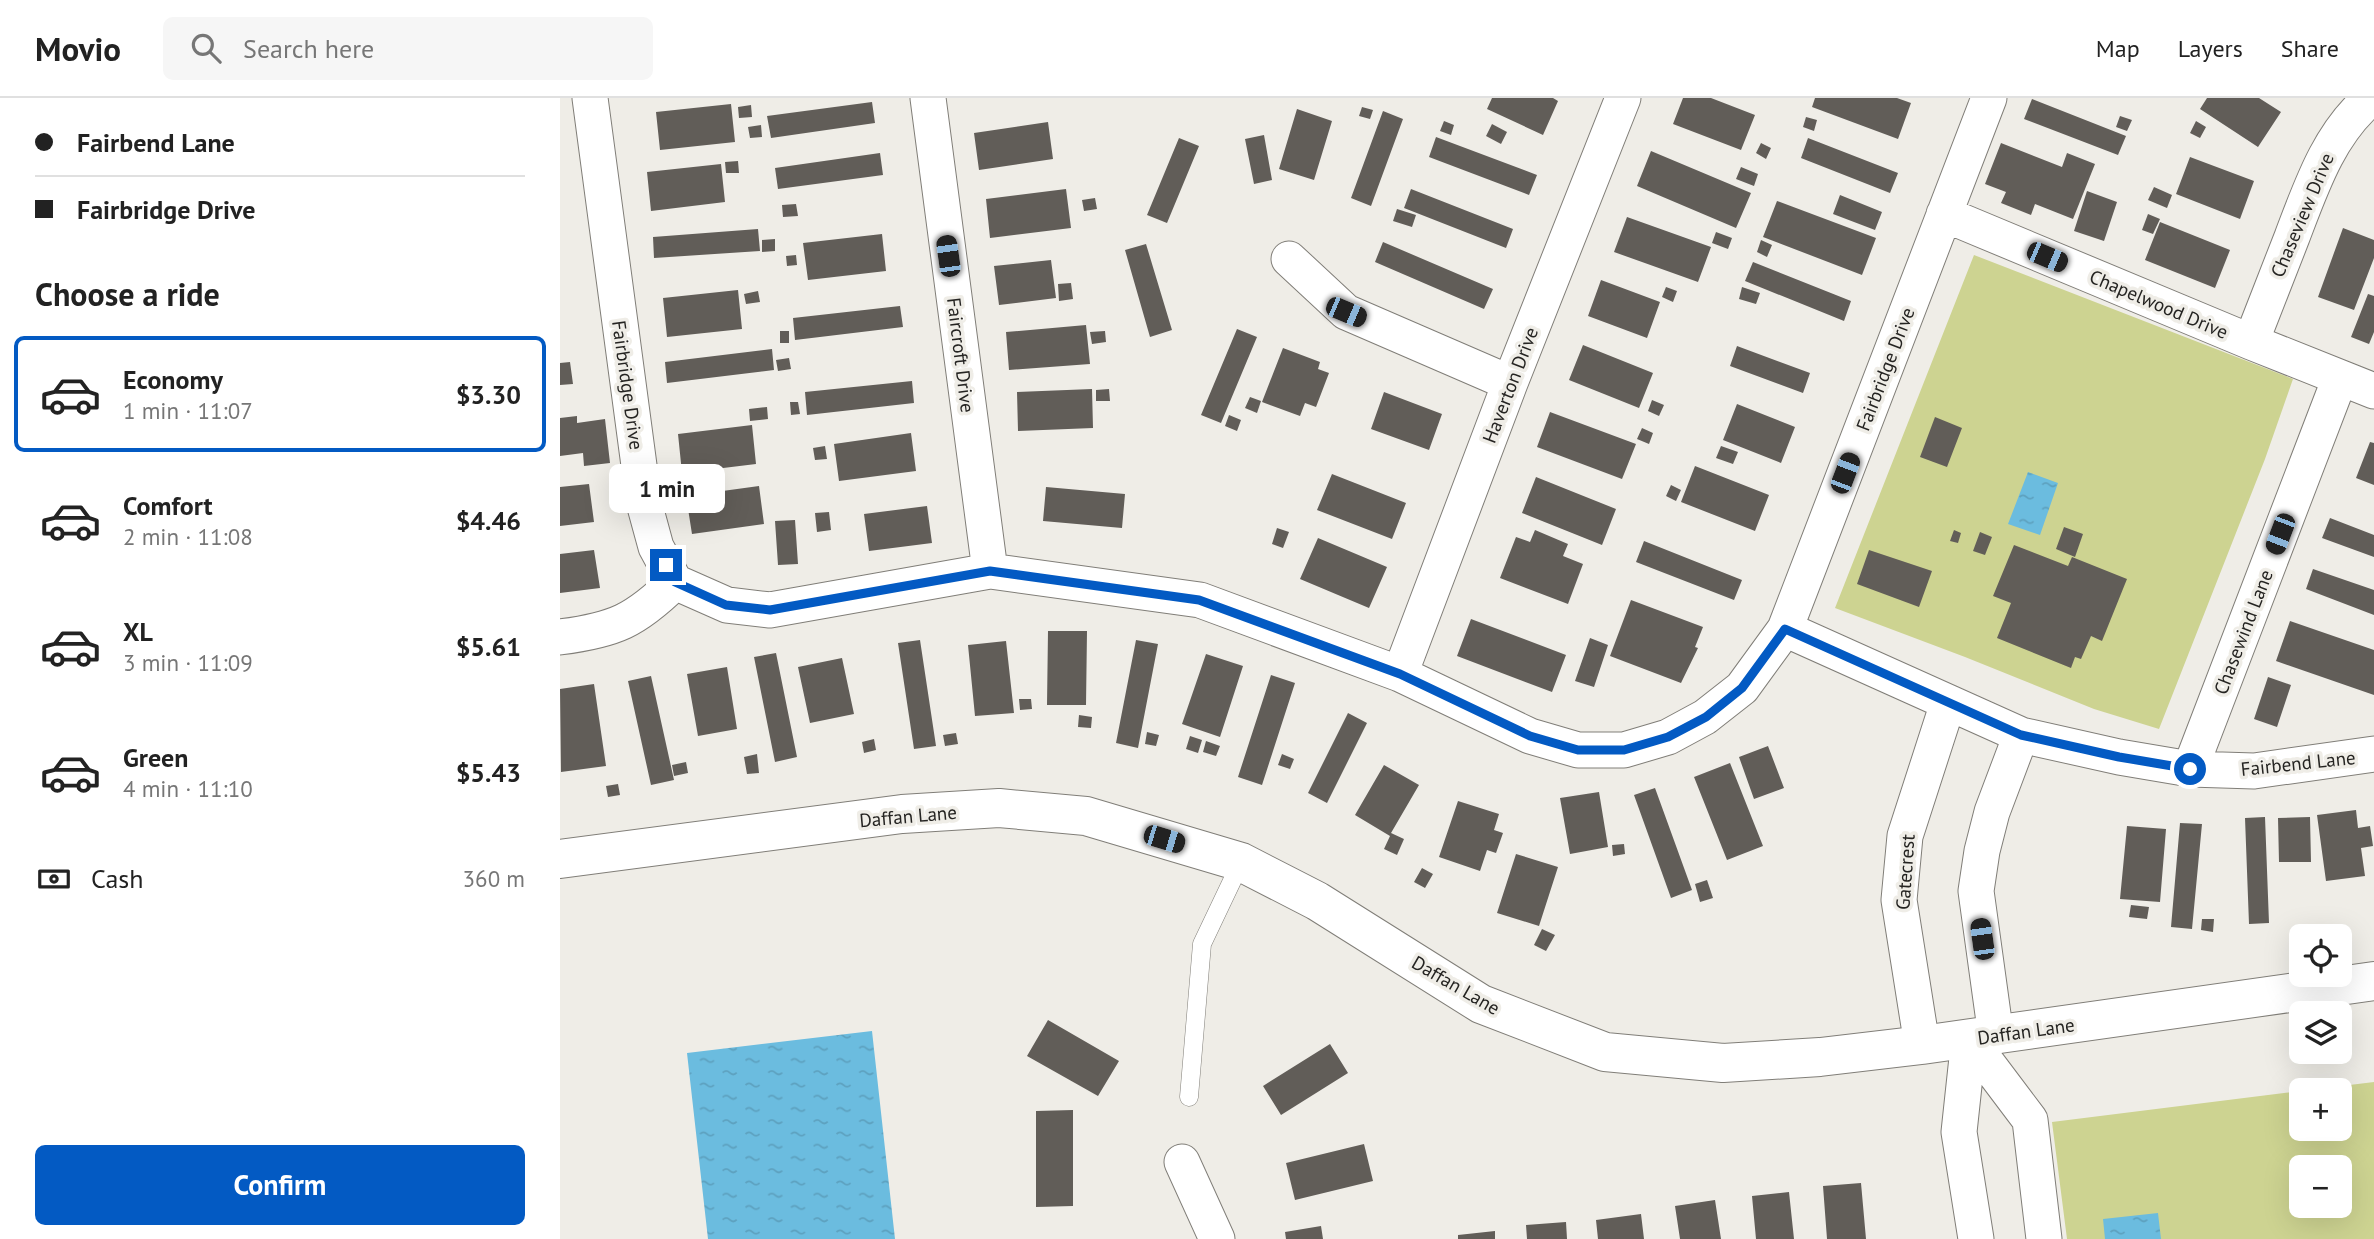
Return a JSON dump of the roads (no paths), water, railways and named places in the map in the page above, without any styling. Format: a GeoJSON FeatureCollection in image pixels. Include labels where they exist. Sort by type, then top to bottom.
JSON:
{"type":"FeatureCollection","features":[{"type":"Feature","properties":{"kind":"street","name":"Fairbridge Drive"},"geometry":{"type":"LineString","coordinates":[[590,98],[644,503],[656,547],[675,582],[726,605],[770,610],[990,571],[1199,600],[1400,674],[1530,736],[1578,750],[1624,750],[1668,737],[1706,717],[1742,688],[1785,629],[1989,98]]}},
{"type":"Feature","properties":{"kind":"street","name":"Faircroft Drive"},"geometry":{"type":"LineString","coordinates":[[928,98],[990,571]]}},
{"type":"Feature","properties":{"kind":"street","name":"Haverton Drive"},"geometry":{"type":"LineString","coordinates":[[1400,674],[1510,383],[1623,98]]}},
{"type":"Feature","properties":{"kind":"street","name":"Chaseview Drive"},"geometry":{"type":"LineString","coordinates":[[2251,342],[2316,176],[2335,138],[2360,107],[2371,98]]}},
{"type":"Feature","properties":{"kind":"street","name":"Chapelwood Drive"},"geometry":{"type":"LineString","coordinates":[[1944,214],[2374,391]]}},
{"type":"Feature","properties":{"kind":"street"},"geometry":{"type":"LineString","coordinates":[[1289,260],[1346,312],[1510,383]]}},
{"type":"Feature","properties":{"kind":"street","name":"Chasewind Lane"},"geometry":{"type":"LineString","coordinates":[[2190,769],[2340,377]]}},
{"type":"Feature","properties":{"kind":"street"},"geometry":{"type":"LineString","coordinates":[[560,637],[593,633],[626,622],[650,607],[675,582]]}},
{"type":"Feature","properties":{"kind":"street","name":"Fairbend Lane"},"geometry":{"type":"LineString","coordinates":[[1785,629],[2021,735],[2119,757],[2190,769],[2254,771],[2374,754]]}},
{"type":"Feature","properties":{"kind":"street","name":"Gatecrest"},"geometry":{"type":"LineString","coordinates":[[1922,1045],[1899,900],[1905,835],[1948,703]]}},
{"type":"Feature","properties":{"kind":"street"},"geometry":{"type":"LineString","coordinates":[[1976,1239],[1959,1132],[1983,1037],[1976,891],[1992,812],[2021,735]]}},
{"type":"Feature","properties":{"kind":"street","name":"Daffan Lane"},"geometry":{"type":"LineString","coordinates":[[560,859],[902,814],[999,808],[1086,816],[1241,862],[1317,901],[1481,1004],[1605,1052],[1723,1063],[1819,1057],[1922,1045],[2374,981]]}},
{"type":"Feature","properties":{"kind":"street"},"geometry":{"type":"LineString","coordinates":[[1983,1037],[2030,1120],[2044,1239]]}},
{"type":"Feature","properties":{"kind":"street"},"geometry":{"type":"LineString","coordinates":[[1182,1162],[1217,1239]]}},
{"type":"Feature","properties":{"kind":"lane"},"geometry":{"type":"LineString","coordinates":[[1189,1097],[1202,944],[1241,862]]}},
{"type":"Feature","properties":{"kind":"water"},"geometry":{"type":"Polygon","coordinates":[[[2028,472],[2058,483],[2040,535],[2008,524],[2028,472]]]}},
{"type":"Feature","properties":{"kind":"water"},"geometry":{"type":"Polygon","coordinates":[[[872,1031],[895,1239],[708,1239],[687,1053],[872,1031]]]}},
{"type":"Feature","properties":{"kind":"water"},"geometry":{"type":"Polygon","coordinates":[[[2158,1213],[2161,1239],[2105,1239],[2103,1219],[2158,1213]]]}}]}
